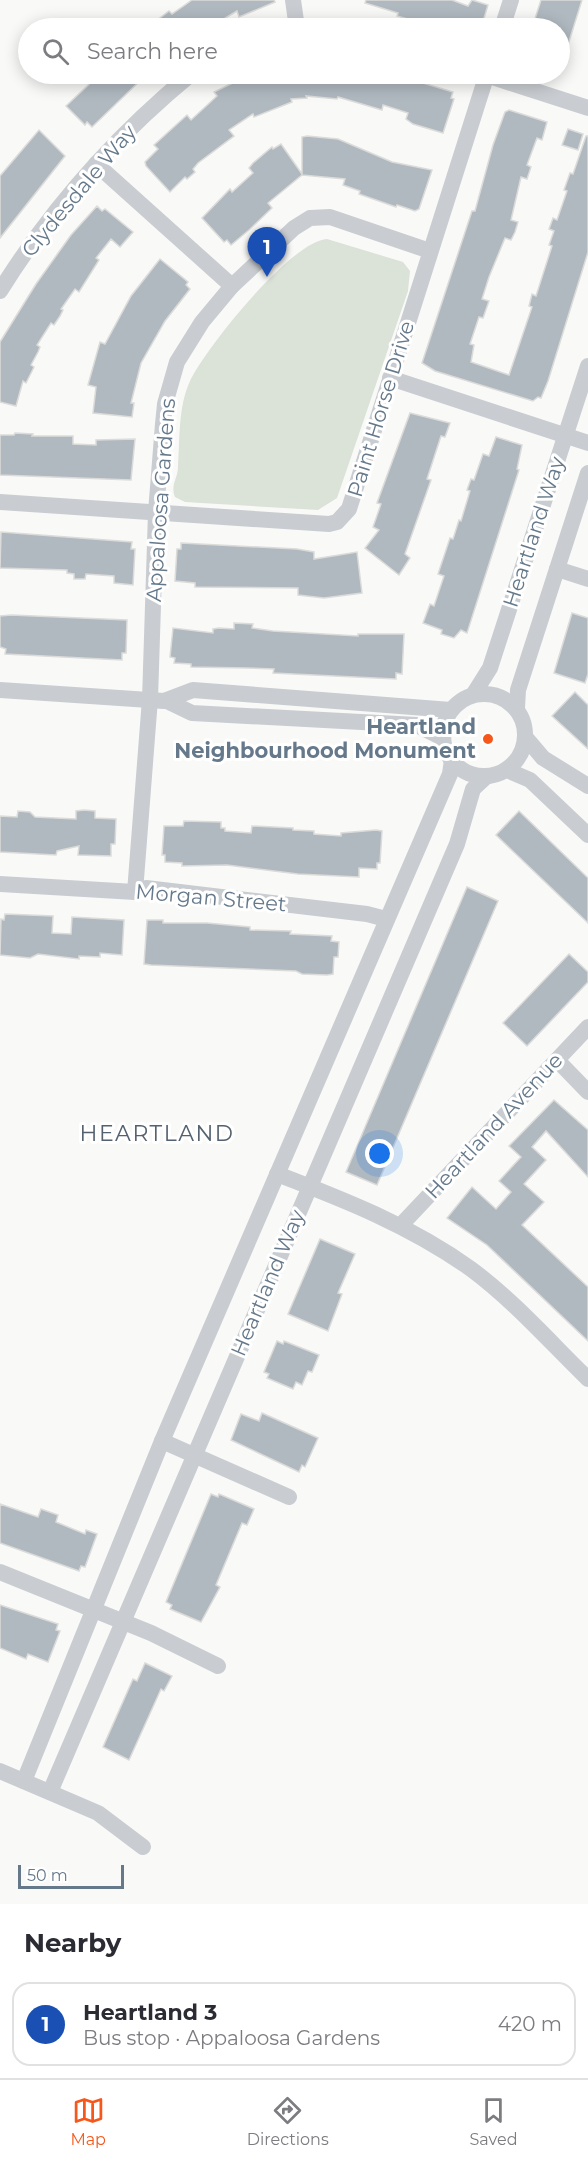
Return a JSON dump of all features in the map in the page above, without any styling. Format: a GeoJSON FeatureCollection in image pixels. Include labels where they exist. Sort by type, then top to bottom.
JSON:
{"type":"FeatureCollection","features":[{"type":"Feature","properties":{"kind":"street"},"geometry":{"type":"LineString","coordinates":[[292,0],[295,18]]}},
{"type":"Feature","properties":{"kind":"street"},"geometry":{"type":"LineString","coordinates":[[506,18],[512,0]]}},
{"type":"Feature","properties":{"kind":"street","name":"Clydesdale Way"},"geometry":{"type":"LineString","coordinates":[[0,291],[41,231],[96,164],[141,117],[179,84]]}},
{"type":"Feature","properties":{"kind":"street","name":"Paint Horse Drive"},"geometry":{"type":"LineString","coordinates":[[0,502],[328,524],[337,522],[349,509],[483,84]]}},
{"type":"Feature","properties":{"kind":"street"},"geometry":{"type":"LineString","coordinates":[[516,84],[588,108]]}},
{"type":"Feature","properties":{"kind":"street"},"geometry":{"type":"LineString","coordinates":[[96,164],[232,286]]}},
{"type":"Feature","properties":{"kind":"street","name":"Appaloosa Gardens"},"geometry":{"type":"LineString","coordinates":[[135,891],[150,699],[156,512],[165,404],[177,362],[202,322],[232,286],[294,228],[316,216],[330,217],[430,251]]}},
{"type":"Feature","properties":{"kind":"street","name":"Heartland Way"},"geometry":{"type":"LineString","coordinates":[[473,695],[490,668],[588,366]]}},
{"type":"Feature","properties":{"kind":"street"},"geometry":{"type":"LineString","coordinates":[[390,378],[588,443]]}},
{"type":"Feature","properties":{"kind":"street","name":"Heartland Way"},"geometry":{"type":"LineString","coordinates":[[517,708],[518,690],[588,473]]}},
{"type":"Feature","properties":{"kind":"street"},"geometry":{"type":"LineString","coordinates":[[557,569],[588,579]]}},
{"type":"Feature","properties":{"kind":"street"},"geometry":{"type":"LineString","coordinates":[[0,690],[130,700],[167,700],[192,713],[417,725],[443,738]]}},
{"type":"Feature","properties":{"kind":"street"},"geometry":{"type":"LineString","coordinates":[[167,700],[193,690],[451,710]]}},
{"type":"Feature","properties":{"kind":"street"},"geometry":{"type":"LineString","coordinates":[[473,695],[497,695],[517,708],[525,728],[526,738],[523,751],[507,770],[487,776],[473,775],[461,769],[452,760],[443,738],[443,728],[451,710],[473,695]]}},
{"type":"Feature","properties":{"kind":"street"},"geometry":{"type":"LineString","coordinates":[[526,738],[543,758],[588,786]]}},
{"type":"Feature","properties":{"kind":"street","name":"Heartland Way"},"geometry":{"type":"LineString","coordinates":[[38,1787],[93,1609],[162,1441],[450,774],[452,760]]}},
{"type":"Feature","properties":{"kind":"street"},"geometry":{"type":"LineString","coordinates":[[507,770],[530,780],[588,835]]}},
{"type":"Feature","properties":{"kind":"street","name":"Heartland Way"},"geometry":{"type":"LineString","coordinates":[[38,1787],[116,1618],[195,1456],[457,844],[473,789],[487,776]]}},
{"type":"Feature","properties":{"kind":"street","name":"Morgan Street"},"geometry":{"type":"LineString","coordinates":[[0,884],[135,891],[146,888],[367,914],[386,919]]}},
{"type":"Feature","properties":{"kind":"street","name":"Heartland Avenue"},"geometry":{"type":"LineString","coordinates":[[401,1224],[588,1027]]}},
{"type":"Feature","properties":{"kind":"street"},"geometry":{"type":"LineString","coordinates":[[556,1060],[588,1092]]}},
{"type":"Feature","properties":{"kind":"street"},"geometry":{"type":"LineString","coordinates":[[277,1174],[401,1224],[472,1270],[588,1379]]}},
{"type":"Feature","properties":{"kind":"street"},"geometry":{"type":"LineString","coordinates":[[162,1441],[289,1497]]}},
{"type":"Feature","properties":{"kind":"street"},"geometry":{"type":"LineString","coordinates":[[0,1572],[116,1618],[218,1666]]}},
{"type":"Feature","properties":{"kind":"street"},"geometry":{"type":"LineString","coordinates":[[0,1771],[98,1814],[143,1847]]}},
{"type":"Feature","properties":{"kind":"shaded area"},"geometry":{"type":"Polygon","coordinates":[[[327,239],[403,262],[410,271],[408,291],[337,498],[318,510],[185,502],[175,497],[173,489],[178,471],[180,423],[183,401],[190,381],[213,345],[272,276],[311,244],[327,239]]]}},
{"type":"Feature","properties":{"kind":"building"},"geometry":{"type":"Polygon","coordinates":[[[192,0],[274,0],[275,2],[239,17],[237,11],[225,18],[160,18],[169,11],[172,14],[192,0]]]}},
{"type":"Feature","properties":{"kind":"building"},"geometry":{"type":"Polygon","coordinates":[[[366,0],[452,0],[468,6],[472,0],[488,5],[484,18],[404,18],[397,16],[398,13],[365,3],[366,0]]]}},
{"type":"Feature","properties":{"kind":"building"},"geometry":{"type":"Polygon","coordinates":[[[541,0],[582,0],[570,38],[570,18],[535,18],[541,0]]]}},
{"type":"Feature","properties":{"kind":"building"},"geometry":{"type":"Polygon","coordinates":[[[89,84],[137,84],[92,127],[87,122],[85,125],[66,106],[89,84]]]}},
{"type":"Feature","properties":{"kind":"building"},"geometry":{"type":"Polygon","coordinates":[[[230,84],[426,84],[453,92],[451,98],[454,99],[443,133],[413,124],[406,119],[408,113],[383,105],[382,110],[338,97],[337,99],[306,96],[307,98],[291,99],[292,102],[254,117],[253,114],[229,130],[234,136],[198,163],[193,169],[195,172],[187,179],[185,177],[170,192],[145,162],[158,149],[154,145],[187,115],[191,120],[217,96],[214,92],[230,84]]]}},
{"type":"Feature","properties":{"kind":"building"},"geometry":{"type":"Polygon","coordinates":[[[509,110],[547,122],[542,140],[537,138],[527,165],[531,167],[527,179],[521,177],[511,220],[518,222],[515,232],[511,240],[505,238],[489,277],[482,299],[489,301],[483,318],[479,317],[470,344],[474,345],[471,362],[509,375],[532,307],[529,306],[532,294],[536,296],[552,246],[549,245],[554,231],[549,229],[553,218],[557,220],[567,191],[564,190],[570,173],[573,174],[586,136],[588,136],[588,252],[548,381],[541,398],[538,397],[533,401],[435,371],[422,363],[472,211],[475,211],[493,145],[505,112],[509,110]]]}},
{"type":"Feature","properties":{"kind":"building"},"geometry":{"type":"Polygon","coordinates":[[[568,129],[583,134],[578,150],[562,145],[568,129]]]}},
{"type":"Feature","properties":{"kind":"building"},"geometry":{"type":"Polygon","coordinates":[[[39,130],[65,156],[0,238],[0,176],[39,130]]]}},
{"type":"Feature","properties":{"kind":"building"},"geometry":{"type":"Polygon","coordinates":[[[302,137],[338,139],[392,162],[432,170],[419,209],[415,211],[397,205],[396,207],[359,194],[360,191],[343,185],[345,179],[302,175],[268,203],[272,208],[249,230],[231,245],[227,240],[224,242],[202,218],[230,189],[232,192],[253,173],[249,168],[272,147],[273,149],[281,144],[302,174],[302,137]]]}},
{"type":"Feature","properties":{"kind":"building"},"geometry":{"type":"Polygon","coordinates":[[[97,206],[102,211],[105,209],[133,232],[120,247],[111,239],[96,258],[99,260],[79,292],[75,289],[61,309],[63,310],[54,325],[51,323],[37,345],[40,347],[31,365],[34,367],[26,383],[23,381],[16,406],[0,402],[0,342],[36,284],[71,235],[97,206]]]}},
{"type":"Feature","properties":{"kind":"building"},"geometry":{"type":"Polygon","coordinates":[[[160,259],[188,282],[186,285],[190,289],[165,321],[141,363],[131,403],[134,403],[132,417],[93,413],[96,387],[88,385],[100,342],[105,344],[131,296],[160,259]]]}},
{"type":"Feature","properties":{"kind":"building"},"geometry":{"type":"Polygon","coordinates":[[[410,413],[450,423],[445,437],[441,436],[427,479],[431,480],[405,554],[410,558],[399,575],[365,548],[379,530],[373,527],[381,504],[377,503],[410,413]]]}},
{"type":"Feature","properties":{"kind":"building"},"geometry":{"type":"Polygon","coordinates":[[[15,433],[33,434],[32,436],[73,436],[73,444],[96,445],[96,440],[135,439],[131,480],[0,475],[0,435],[14,435],[15,433]]]}},
{"type":"Feature","properties":{"kind":"building"},"geometry":{"type":"Polygon","coordinates":[[[496,437],[522,445],[517,469],[519,470],[467,633],[461,630],[454,638],[441,634],[442,630],[423,623],[430,604],[434,606],[444,576],[438,574],[450,538],[453,539],[459,520],[461,521],[470,491],[467,490],[471,479],[474,480],[483,454],[489,456],[496,437]]]}},
{"type":"Feature","properties":{"kind":"building"},"geometry":{"type":"Polygon","coordinates":[[[1,532],[132,542],[131,549],[135,549],[133,585],[114,583],[114,576],[86,574],[85,579],[74,579],[74,574],[67,573],[67,570],[0,568],[1,532]]]}},
{"type":"Feature","properties":{"kind":"building"},"geometry":{"type":"Polygon","coordinates":[[[181,543],[297,549],[314,552],[314,559],[357,552],[362,593],[324,598],[298,595],[298,588],[195,587],[195,583],[175,581],[177,549],[181,549],[181,543]]]}},
{"type":"Feature","properties":{"kind":"building"},"geometry":{"type":"Polygon","coordinates":[[[572,613],[588,618],[588,674],[585,683],[554,673],[572,613]]]}},
{"type":"Feature","properties":{"kind":"building"},"geometry":{"type":"Polygon","coordinates":[[[0,616],[127,620],[126,653],[122,653],[122,660],[5,654],[6,649],[0,647],[0,616]]]}},
{"type":"Feature","properties":{"kind":"building"},"geometry":{"type":"Polygon","coordinates":[[[234,623],[253,624],[252,628],[273,631],[358,636],[358,634],[404,634],[402,674],[396,673],[396,679],[273,673],[274,669],[191,667],[191,664],[174,663],[175,658],[170,657],[173,628],[213,633],[213,629],[234,629],[234,623]]]}},
{"type":"Feature","properties":{"kind":"building"},"geometry":{"type":"Polygon","coordinates":[[[575,692],[588,705],[588,749],[552,716],[575,692]]]}},
{"type":"Feature","properties":{"kind":"building"},"geometry":{"type":"Polygon","coordinates":[[[18,811],[30,812],[35,817],[76,819],[76,811],[95,811],[95,818],[116,819],[115,844],[111,844],[111,856],[78,855],[79,846],[57,851],[56,855],[0,852],[0,816],[17,817],[18,811]]]}},
{"type":"Feature","properties":{"kind":"building"},"geometry":{"type":"Polygon","coordinates":[[[519,811],[588,878],[588,923],[496,835],[519,811]]]}},
{"type":"Feature","properties":{"kind":"building"},"geometry":{"type":"Polygon","coordinates":[[[184,821],[221,822],[221,828],[225,828],[225,831],[251,833],[252,826],[293,828],[293,830],[314,831],[314,834],[341,836],[341,833],[382,831],[380,863],[377,863],[377,869],[359,868],[359,877],[298,874],[227,865],[182,866],[182,863],[165,862],[165,855],[162,855],[164,826],[183,826],[184,821]]]}},
{"type":"Feature","properties":{"kind":"building"},"geometry":{"type":"Polygon","coordinates":[[[467,887],[498,901],[377,1185],[346,1172],[467,887]]]}},
{"type":"Feature","properties":{"kind":"building"},"geometry":{"type":"Polygon","coordinates":[[[5,914],[53,916],[52,933],[71,934],[72,917],[124,920],[122,955],[100,953],[100,957],[79,956],[79,959],[38,954],[30,958],[0,955],[1,919],[4,920],[5,914]]]}},
{"type":"Feature","properties":{"kind":"building"},"geometry":{"type":"Polygon","coordinates":[[[147,920],[163,920],[163,923],[207,923],[250,927],[250,930],[291,931],[290,934],[332,936],[331,941],[339,942],[338,957],[334,957],[333,974],[327,975],[302,974],[296,971],[144,964],[147,920]]]}},
{"type":"Feature","properties":{"kind":"building"},"geometry":{"type":"Polygon","coordinates":[[[569,954],[588,972],[588,982],[527,1046],[503,1023],[569,954]]]}},
{"type":"Feature","properties":{"kind":"building"},"geometry":{"type":"Polygon","coordinates":[[[554,1100],[588,1130],[588,1177],[546,1131],[532,1147],[546,1160],[524,1184],[544,1202],[522,1225],[588,1287],[588,1341],[487,1245],[447,1218],[472,1187],[496,1209],[511,1192],[499,1181],[521,1157],[509,1146],[554,1100]]]}},
{"type":"Feature","properties":{"kind":"building"},"geometry":{"type":"Polygon","coordinates":[[[320,1239],[355,1254],[338,1293],[342,1294],[328,1331],[288,1314],[320,1239]]]}},
{"type":"Feature","properties":{"kind":"building"},"geometry":{"type":"Polygon","coordinates":[[[277,1341],[283,1344],[284,1341],[319,1355],[312,1372],[308,1371],[302,1385],[296,1382],[293,1389],[267,1378],[269,1374],[264,1372],[277,1341]]]}},
{"type":"Feature","properties":{"kind":"building"},"geometry":{"type":"Polygon","coordinates":[[[262,1413],[318,1438],[305,1467],[302,1465],[299,1472],[231,1440],[241,1414],[259,1421],[262,1413]]]}},
{"type":"Feature","properties":{"kind":"building"},"geometry":{"type":"Polygon","coordinates":[[[211,1494],[218,1497],[219,1494],[254,1509],[247,1525],[242,1523],[216,1585],[220,1587],[201,1622],[170,1609],[172,1605],[166,1602],[211,1494]]]}},
{"type":"Feature","properties":{"kind":"building"},"geometry":{"type":"Polygon","coordinates":[[[0,1504],[38,1517],[41,1509],[58,1515],[56,1522],[85,1534],[86,1530],[97,1534],[85,1567],[81,1566],[79,1571],[0,1543],[0,1504]]]}},
{"type":"Feature","properties":{"kind":"building"},"geometry":{"type":"Polygon","coordinates":[[[0,1605],[58,1624],[56,1630],[60,1631],[48,1662],[28,1654],[26,1659],[0,1648],[0,1605]]]}},
{"type":"Feature","properties":{"kind":"building"},"geometry":{"type":"Polygon","coordinates":[[[145,1663],[172,1676],[164,1691],[161,1689],[129,1760],[103,1747],[133,1679],[137,1681],[145,1663]]]}},
{"type":"Feature","properties":{"kind":"place","name":"Heartland 3"},"geometry":{"type":"Point","coordinates":[267,277]}},
{"type":"Feature","properties":{"kind":"place","name":"Heartland Neighbourhood Monument"},"geometry":{"type":"Point","coordinates":[488,739]}},
{"type":"Feature","properties":{"kind":"district","name":"HEARTLAND"},"geometry":{"type":"Point","coordinates":[157,1133]}}]}
